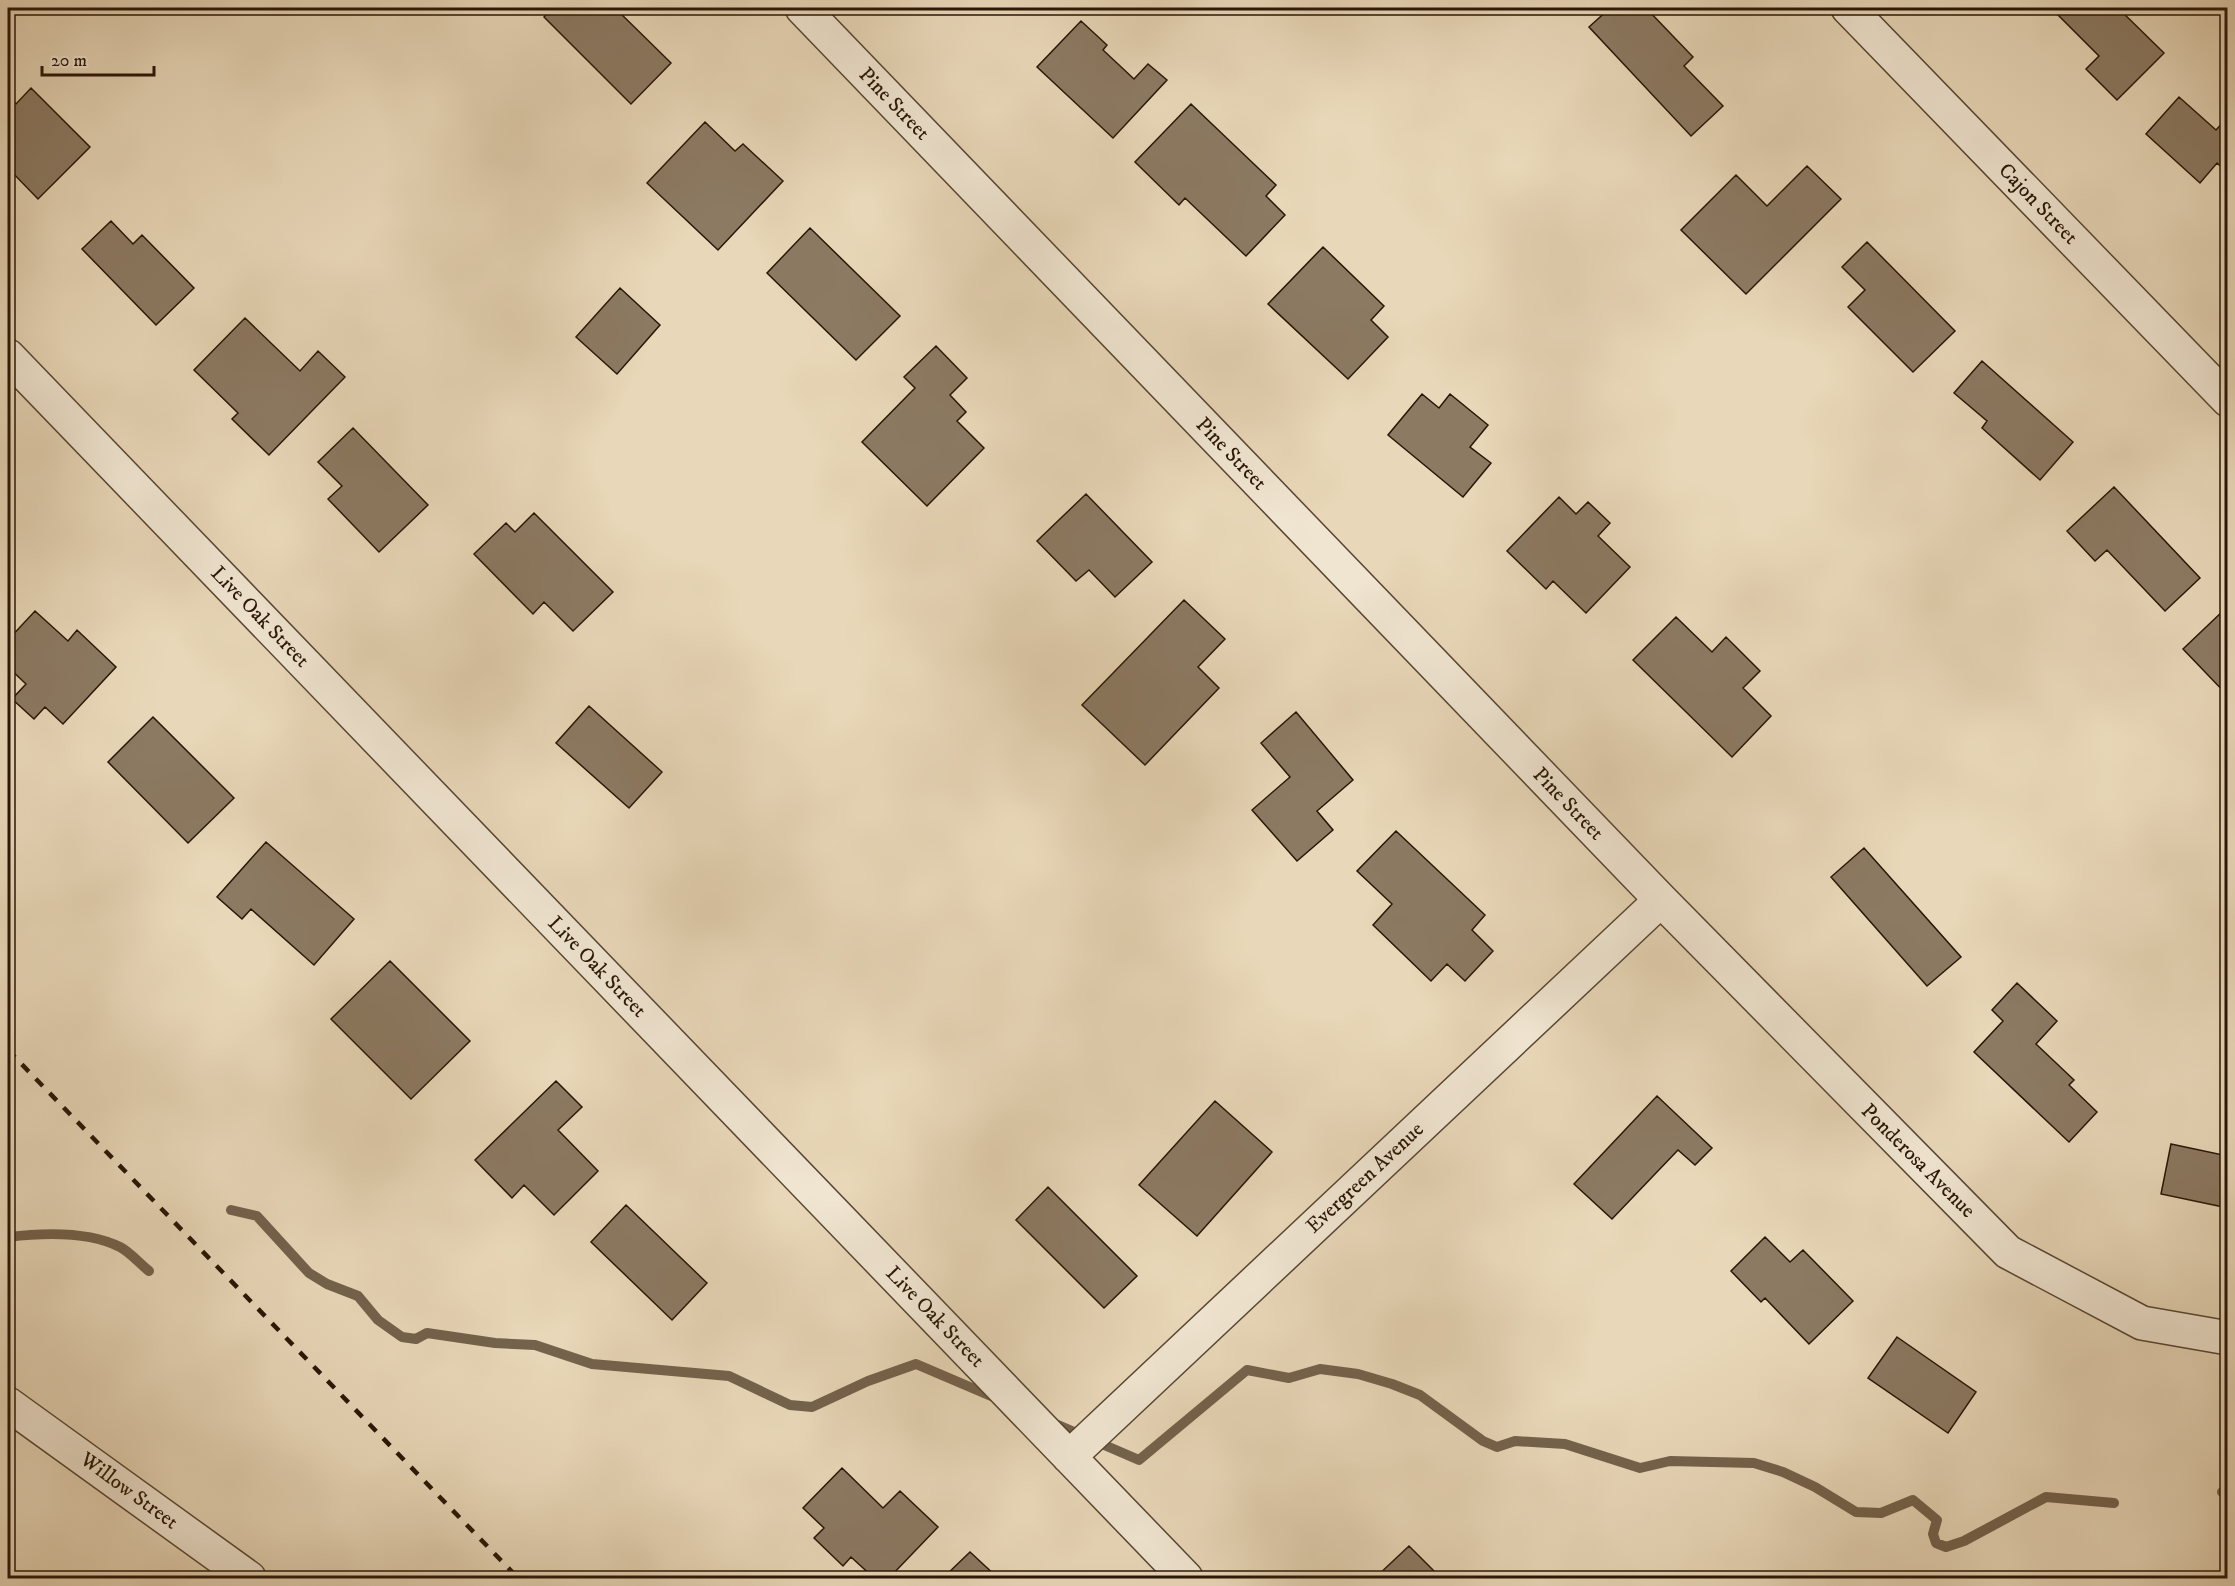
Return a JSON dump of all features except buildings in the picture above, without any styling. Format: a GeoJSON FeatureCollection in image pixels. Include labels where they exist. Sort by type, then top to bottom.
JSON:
{"type":"FeatureCollection","features":[{"type":"Feature","properties":{"kind":"street","name":"Pine Street"},"geometry":{"type":"LineString","coordinates":[[802,8],[1661,900]]}},
{"type":"Feature","properties":{"kind":"street","name":"Cajon Street"},"geometry":{"type":"LineString","coordinates":[[1848,8],[2228,400]]}},
{"type":"Feature","properties":{"kind":"street","name":"Live Oak Street"},"geometry":{"type":"LineString","coordinates":[[8,356],[1186,1578]]}},
{"type":"Feature","properties":{"kind":"street","name":"Ponderosa Avenue"},"geometry":{"type":"LineString","coordinates":[[1661,900],[2008,1252],[2142,1323],[2228,1338]]}},
{"type":"Feature","properties":{"kind":"street","name":"Evergreen Avenue"},"geometry":{"type":"LineString","coordinates":[[1069,1457],[1661,900]]}},
{"type":"Feature","properties":{"kind":"street","name":"Willow Street"},"geometry":{"type":"LineString","coordinates":[[8,1404],[249,1578]]}},
{"type":"Feature","properties":{"kind":"waterway"},"geometry":{"type":"LineString","coordinates":[[231,1210],[257,1216],[309,1273],[327,1284],[358,1296],[378,1320],[402,1337],[416,1339],[427,1333],[495,1343],[535,1345],[592,1364],[729,1376],[790,1405],[812,1407],[868,1381],[916,1364],[998,1399]]}},
{"type":"Feature","properties":{"kind":"waterway"},"geometry":{"type":"LineString","coordinates":[[8,1237],[64,1234],[94,1238],[124,1249],[149,1271]]}},
{"type":"Feature","properties":{"kind":"waterway"},"geometry":{"type":"LineString","coordinates":[[1051,1422],[1139,1460],[1247,1370],[1289,1378],[1320,1369],[1358,1374],[1420,1395],[1483,1441],[1497,1447],[1515,1441],[1565,1444],[1640,1468],[1670,1461],[1754,1463],[1783,1472],[1815,1487],[1856,1512],[1881,1513],[1913,1500],[1937,1520],[1933,1534],[1936,1543],[1946,1547],[1964,1541],[2046,1497],[2114,1503]]}},
{"type":"Feature","properties":{"kind":"waterway"},"geometry":{"type":"LineString","coordinates":[[2222,1492],[2228,1492]]}},
{"type":"Feature","properties":{"kind":"railway"},"geometry":{"type":"LineString","coordinates":[[8,1050],[518,1578]]}}]}
